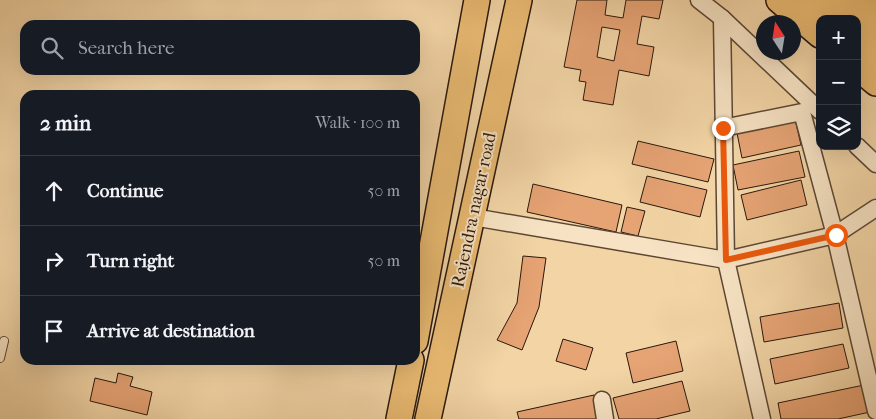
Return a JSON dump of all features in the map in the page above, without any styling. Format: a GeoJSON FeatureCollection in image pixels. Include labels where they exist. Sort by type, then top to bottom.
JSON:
{"type":"FeatureCollection","features":[{"type":"Feature","properties":{"kind":"highway"},"geometry":{"type":"LineString","coordinates":[[802,0],[819,15]]}},
{"type":"Feature","properties":{"kind":"highway"},"geometry":{"type":"LineString","coordinates":[[835,0],[852,15]]}},
{"type":"Feature","properties":{"kind":"highway"},"geometry":{"type":"LineString","coordinates":[[861,23],[876,36]]}},
{"type":"Feature","properties":{"kind":"highway"},"geometry":{"type":"LineString","coordinates":[[861,52],[876,65]]}},
{"type":"Feature","properties":{"kind":"main road","name":"Rajendra nagar road"},"geometry":{"type":"LineString","coordinates":[[420,287],[477,0]]}},
{"type":"Feature","properties":{"kind":"main road","name":"Rajendra nagar road"},"geometry":{"type":"LineString","coordinates":[[428,419],[519,0]]}},
{"type":"Feature","properties":{"kind":"main road"},"geometry":{"type":"LineString","coordinates":[[779,0],[816,32]]}},
{"type":"Feature","properties":{"kind":"main road"},"geometry":{"type":"LineString","coordinates":[[858,0],[876,16]]}},
{"type":"Feature","properties":{"kind":"main road"},"geometry":{"type":"LineString","coordinates":[[861,70],[876,83]]}},
{"type":"Feature","properties":{"kind":"main road"},"geometry":{"type":"LineString","coordinates":[[399,419],[410,365]]}},
{"type":"Feature","properties":{"kind":"street"},"geometry":{"type":"LineString","coordinates":[[699,0],[722,18],[816,107]]}},
{"type":"Feature","properties":{"kind":"street"},"geometry":{"type":"LineString","coordinates":[[722,18],[726,260],[762,419]]}},
{"type":"Feature","properties":{"kind":"street"},"geometry":{"type":"LineString","coordinates":[[723,128],[802,112],[836,235],[876,411]]}},
{"type":"Feature","properties":{"kind":"street"},"geometry":{"type":"LineString","coordinates":[[861,150],[876,164]]}},
{"type":"Feature","properties":{"kind":"street"},"geometry":{"type":"LineString","coordinates":[[473,217],[726,260],[836,235],[876,208]]}},
{"type":"Feature","properties":{"kind":"street"},"geometry":{"type":"LineString","coordinates":[[602,400],[606,419]]}},
{"type":"Feature","properties":{"kind":"lane"},"geometry":{"type":"LineString","coordinates":[[0,358],[4,341]]}},
{"type":"Feature","properties":{"kind":"building"},"geometry":{"type":"Polygon","coordinates":[[[577,0],[607,0],[605,15],[623,18],[626,0],[663,0],[659,19],[642,16],[637,44],[654,47],[649,76],[619,70],[613,105],[583,100],[586,82],[579,81],[581,70],[564,67],[577,0]],[[602,27],[597,57],[614,61],[620,30],[602,27]]]}},
{"type":"Feature","properties":{"kind":"building"},"geometry":{"type":"Polygon","coordinates":[[[795,119],[801,145],[742,158],[737,133],[795,119]]]}},
{"type":"Feature","properties":{"kind":"building"},"geometry":{"type":"Polygon","coordinates":[[[638,141],[714,159],[708,182],[632,164],[638,141]]]}},
{"type":"Feature","properties":{"kind":"building"},"geometry":{"type":"Polygon","coordinates":[[[799,151],[805,177],[738,190],[733,165],[799,151]]]}},
{"type":"Feature","properties":{"kind":"building"},"geometry":{"type":"Polygon","coordinates":[[[647,176],[707,190],[700,217],[640,202],[647,176]]]}},
{"type":"Feature","properties":{"kind":"building"},"geometry":{"type":"Polygon","coordinates":[[[801,180],[807,205],[747,220],[741,195],[801,180]]]}},
{"type":"Feature","properties":{"kind":"building"},"geometry":{"type":"Polygon","coordinates":[[[533,184],[622,205],[616,232],[527,212],[533,184]]]}},
{"type":"Feature","properties":{"kind":"building"},"geometry":{"type":"Polygon","coordinates":[[[627,207],[645,211],[638,236],[621,232],[627,207]]]}},
{"type":"Feature","properties":{"kind":"building"},"geometry":{"type":"Polygon","coordinates":[[[523,256],[546,258],[539,307],[522,350],[497,340],[517,303],[523,256]]]}},
{"type":"Feature","properties":{"kind":"building"},"geometry":{"type":"Polygon","coordinates":[[[839,303],[843,328],[764,342],[760,317],[839,303]]]}},
{"type":"Feature","properties":{"kind":"building"},"geometry":{"type":"Polygon","coordinates":[[[563,339],[593,348],[586,370],[556,361],[563,339]]]}},
{"type":"Feature","properties":{"kind":"building"},"geometry":{"type":"Polygon","coordinates":[[[676,341],[683,371],[633,383],[626,353],[676,341]]]}},
{"type":"Feature","properties":{"kind":"building"},"geometry":{"type":"Polygon","coordinates":[[[843,344],[849,368],[775,384],[770,359],[843,344]]]}},
{"type":"Feature","properties":{"kind":"building"},"geometry":{"type":"Polygon","coordinates":[[[118,373],[133,377],[130,386],[152,392],[147,415],[90,401],[95,378],[116,383],[118,373]]]}},
{"type":"Feature","properties":{"kind":"building"},"geometry":{"type":"Polygon","coordinates":[[[682,381],[690,411],[656,419],[619,419],[613,398],[682,381]]]}},
{"type":"Feature","properties":{"kind":"building"},"geometry":{"type":"Polygon","coordinates":[[[864,385],[870,412],[838,419],[781,419],[778,403],[864,385]]]}},
{"type":"Feature","properties":{"kind":"building"},"geometry":{"type":"Polygon","coordinates":[[[594,395],[599,419],[519,419],[517,412],[594,395]]]}},
{"type":"Feature","properties":{"kind":"route"},"geometry":{"type":"LineString","coordinates":[[723,128],[726,260],[836,235]]}}]}
